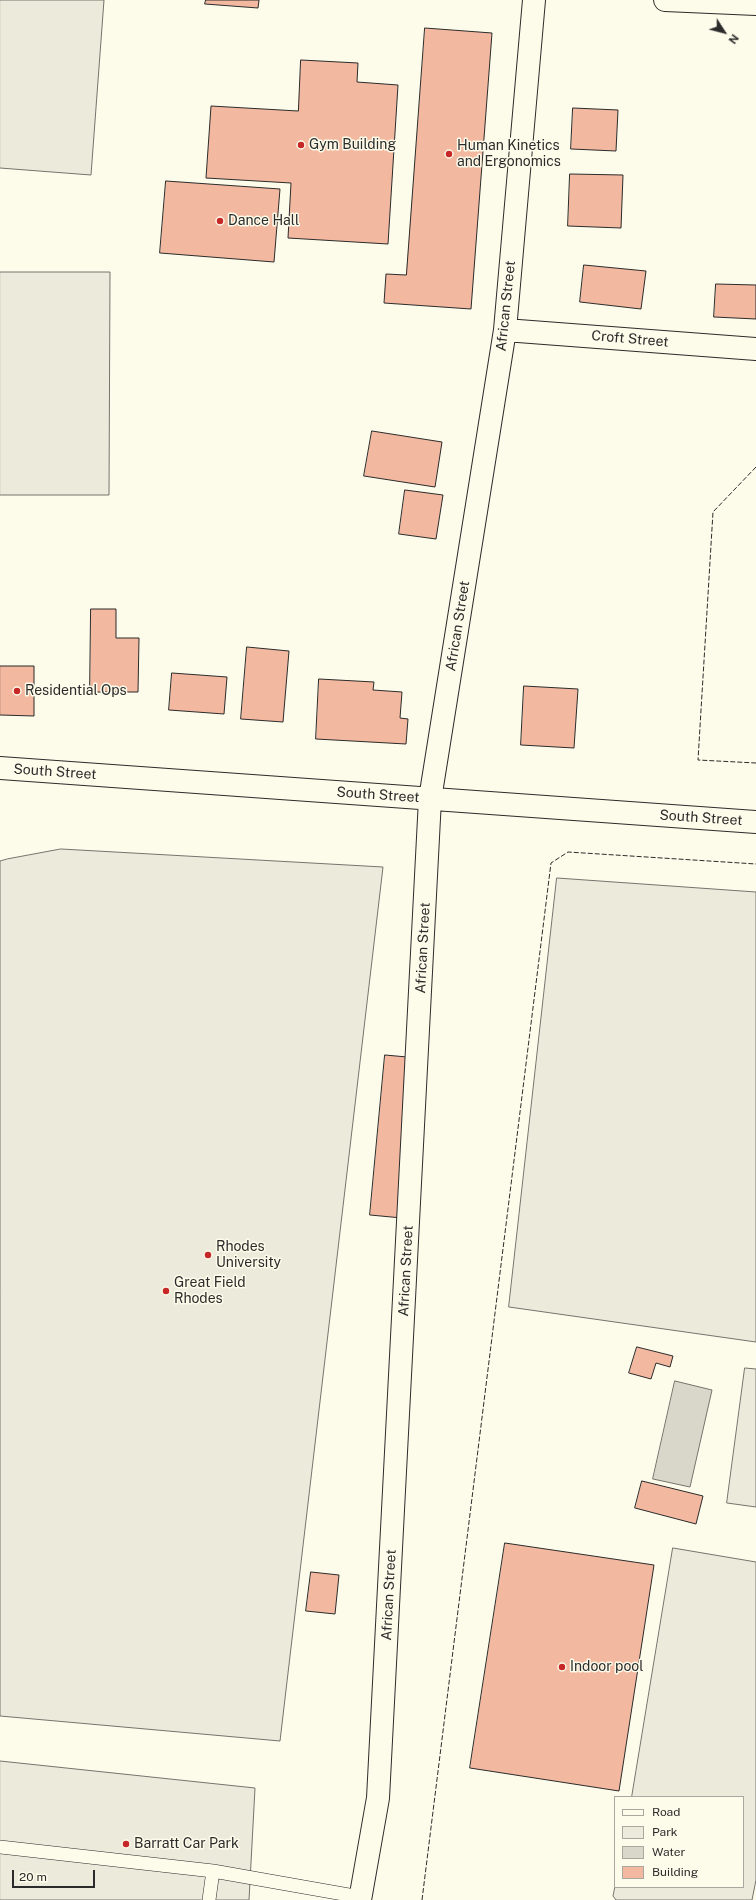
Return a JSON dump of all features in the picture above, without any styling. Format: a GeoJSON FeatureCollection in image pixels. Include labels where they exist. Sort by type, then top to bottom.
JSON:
{"type":"FeatureCollection","features":[{"type":"Feature","properties":{"kind":"street","name":"African Street"},"geometry":{"type":"LineString","coordinates":[[360,1898],[378,1798],[430,799],[504,330],[534,0]]}},
{"type":"Feature","properties":{"kind":"street"},"geometry":{"type":"LineString","coordinates":[[665,0],[756,4]]}},
{"type":"Feature","properties":{"kind":"street","name":"Croft Street"},"geometry":{"type":"LineString","coordinates":[[504,330],[756,350]]}},
{"type":"Feature","properties":{"kind":"street","name":"South Street"},"geometry":{"type":"LineString","coordinates":[[0,768],[756,822]]}},
{"type":"Feature","properties":{"kind":"lane"},"geometry":{"type":"LineString","coordinates":[[0,1847],[213,1871],[360,1898]]}},
{"type":"Feature","properties":{"kind":"lane"},"geometry":{"type":"LineString","coordinates":[[209,1900],[213,1871]]}},
{"type":"Feature","properties":{"kind":"green space"},"geometry":{"type":"Polygon","coordinates":[[[0,0],[104,0],[91,175],[0,168],[0,0]]]}},
{"type":"Feature","properties":{"kind":"green space"},"geometry":{"type":"Polygon","coordinates":[[[0,272],[110,272],[109,495],[0,495],[0,272]]]}},
{"type":"Feature","properties":{"kind":"green space","name":"Great Field Rhodes"},"geometry":{"type":"Polygon","coordinates":[[[61,849],[383,867],[280,1741],[0,1716],[0,861],[61,849]]]}},
{"type":"Feature","properties":{"kind":"green space"},"geometry":{"type":"Polygon","coordinates":[[[557,878],[756,892],[756,1342],[509,1307],[557,878]]]}},
{"type":"Feature","properties":{"kind":"green space"},"geometry":{"type":"Polygon","coordinates":[[[745,1368],[756,1369],[756,1507],[727,1503],[745,1368]]]}},
{"type":"Feature","properties":{"kind":"green space"},"geometry":{"type":"Polygon","coordinates":[[[673,1548],[756,1562],[756,1880],[752,1900],[616,1900],[613,1896],[615,1888],[744,1888],[744,1796],[632,1796],[673,1548]]]}},
{"type":"Feature","properties":{"kind":"shaded area","name":"Barratt Car Park"},"geometry":{"type":"Polygon","coordinates":[[[0,1761],[255,1788],[249,1900],[0,1900],[0,1761]]]}},
{"type":"Feature","properties":{"kind":"water"},"geometry":{"type":"Polygon","coordinates":[[[675,1381],[712,1390],[690,1487],[653,1479],[675,1381]]]}},
{"type":"Feature","properties":{"kind":"building"},"geometry":{"type":"Polygon","coordinates":[[[206,0],[259,0],[258,8],[205,4],[206,0]]]}},
{"type":"Feature","properties":{"kind":"building","name":"Human Kinetics and Ergonomics"},"geometry":{"type":"Polygon","coordinates":[[[425,28],[492,33],[471,309],[384,303],[386,274],[406,275],[425,28]]]}},
{"type":"Feature","properties":{"kind":"building","name":"Gym Building"},"geometry":{"type":"Polygon","coordinates":[[[301,60],[358,63],[357,82],[398,85],[388,244],[288,238],[291,183],[206,178],[211,106],[298,111],[301,60]]]}},
{"type":"Feature","properties":{"kind":"building"},"geometry":{"type":"Polygon","coordinates":[[[573,108],[618,110],[616,151],[571,149],[573,108]]]}},
{"type":"Feature","properties":{"kind":"building"},"geometry":{"type":"Polygon","coordinates":[[[570,174],[623,175],[621,228],[568,226],[570,174]]]}},
{"type":"Feature","properties":{"kind":"building","name":"Dance Hall"},"geometry":{"type":"Polygon","coordinates":[[[166,181],[280,189],[274,262],[160,253],[166,181]]]}},
{"type":"Feature","properties":{"kind":"building"},"geometry":{"type":"Polygon","coordinates":[[[584,265],[646,271],[641,309],[580,302],[584,265]]]}},
{"type":"Feature","properties":{"kind":"building"},"geometry":{"type":"Polygon","coordinates":[[[716,284],[756,285],[756,319],[714,317],[716,284]]]}},
{"type":"Feature","properties":{"kind":"building"},"geometry":{"type":"Polygon","coordinates":[[[372,431],[442,442],[435,487],[364,476],[372,431]]]}},
{"type":"Feature","properties":{"kind":"building"},"geometry":{"type":"Polygon","coordinates":[[[405,490],[443,495],[436,539],[399,534],[405,490]]]}},
{"type":"Feature","properties":{"kind":"building"},"geometry":{"type":"Polygon","coordinates":[[[91,609],[116,609],[116,638],[139,638],[138,692],[90,692],[91,609]]]}},
{"type":"Feature","properties":{"kind":"building"},"geometry":{"type":"Polygon","coordinates":[[[247,647],[289,651],[283,722],[241,719],[247,647]]]}},
{"type":"Feature","properties":{"kind":"building","name":"Residential Ops"},"geometry":{"type":"Polygon","coordinates":[[[0,666],[34,666],[34,716],[0,715],[0,666]]]}},
{"type":"Feature","properties":{"kind":"building"},"geometry":{"type":"Polygon","coordinates":[[[172,673],[227,677],[224,714],[169,710],[172,673]]]}},
{"type":"Feature","properties":{"kind":"building"},"geometry":{"type":"Polygon","coordinates":[[[319,679],[374,682],[373,690],[402,692],[400,718],[408,719],[406,744],[316,739],[319,679]]]}},
{"type":"Feature","properties":{"kind":"building"},"geometry":{"type":"Polygon","coordinates":[[[524,686],[578,689],[574,748],[521,745],[524,686]]]}},
{"type":"Feature","properties":{"kind":"building"},"geometry":{"type":"Polygon","coordinates":[[[385,1055],[418,1058],[402,1218],[370,1215],[385,1055]]]}},
{"type":"Feature","properties":{"kind":"building"},"geometry":{"type":"Polygon","coordinates":[[[637,1347],[673,1356],[670,1367],[656,1363],[651,1379],[629,1373],[637,1347]]]}},
{"type":"Feature","properties":{"kind":"building"},"geometry":{"type":"Polygon","coordinates":[[[642,1481],[703,1496],[696,1524],[635,1508],[642,1481]]]}},
{"type":"Feature","properties":{"kind":"building","name":"Indoor pool"},"geometry":{"type":"Polygon","coordinates":[[[505,1543],[654,1565],[619,1791],[470,1768],[505,1543]]]}},
{"type":"Feature","properties":{"kind":"building"},"geometry":{"type":"Polygon","coordinates":[[[311,1572],[339,1575],[335,1614],[306,1611],[311,1572]]]}},
{"type":"Feature","properties":{"kind":"fence"},"geometry":{"type":"LineString","coordinates":[[756,467],[713,512],[698,760],[756,763]]}},
{"type":"Feature","properties":{"kind":"fence"},"geometry":{"type":"LineString","coordinates":[[422,1900],[551,863],[568,852],[756,864]]}},
{"type":"Feature","properties":{"kind":"place","name":"Gym Building"},"geometry":{"type":"Point","coordinates":[301,145]}},
{"type":"Feature","properties":{"kind":"place","name":"Human Kinetics and Ergonomics"},"geometry":{"type":"Point","coordinates":[449,154]}},
{"type":"Feature","properties":{"kind":"place","name":"Dance Hall"},"geometry":{"type":"Point","coordinates":[220,221]}},
{"type":"Feature","properties":{"kind":"place","name":"Residential Ops"},"geometry":{"type":"Point","coordinates":[17,691]}},
{"type":"Feature","properties":{"kind":"place","name":"Rhodes University"},"geometry":{"type":"Point","coordinates":[208,1255]}},
{"type":"Feature","properties":{"kind":"place","name":"Great Field Rhodes"},"geometry":{"type":"Point","coordinates":[166,1291]}},
{"type":"Feature","properties":{"kind":"place","name":"Indoor pool"},"geometry":{"type":"Point","coordinates":[562,1667]}},
{"type":"Feature","properties":{"kind":"place","name":"Barratt Car Park"},"geometry":{"type":"Point","coordinates":[126,1844]}}]}
